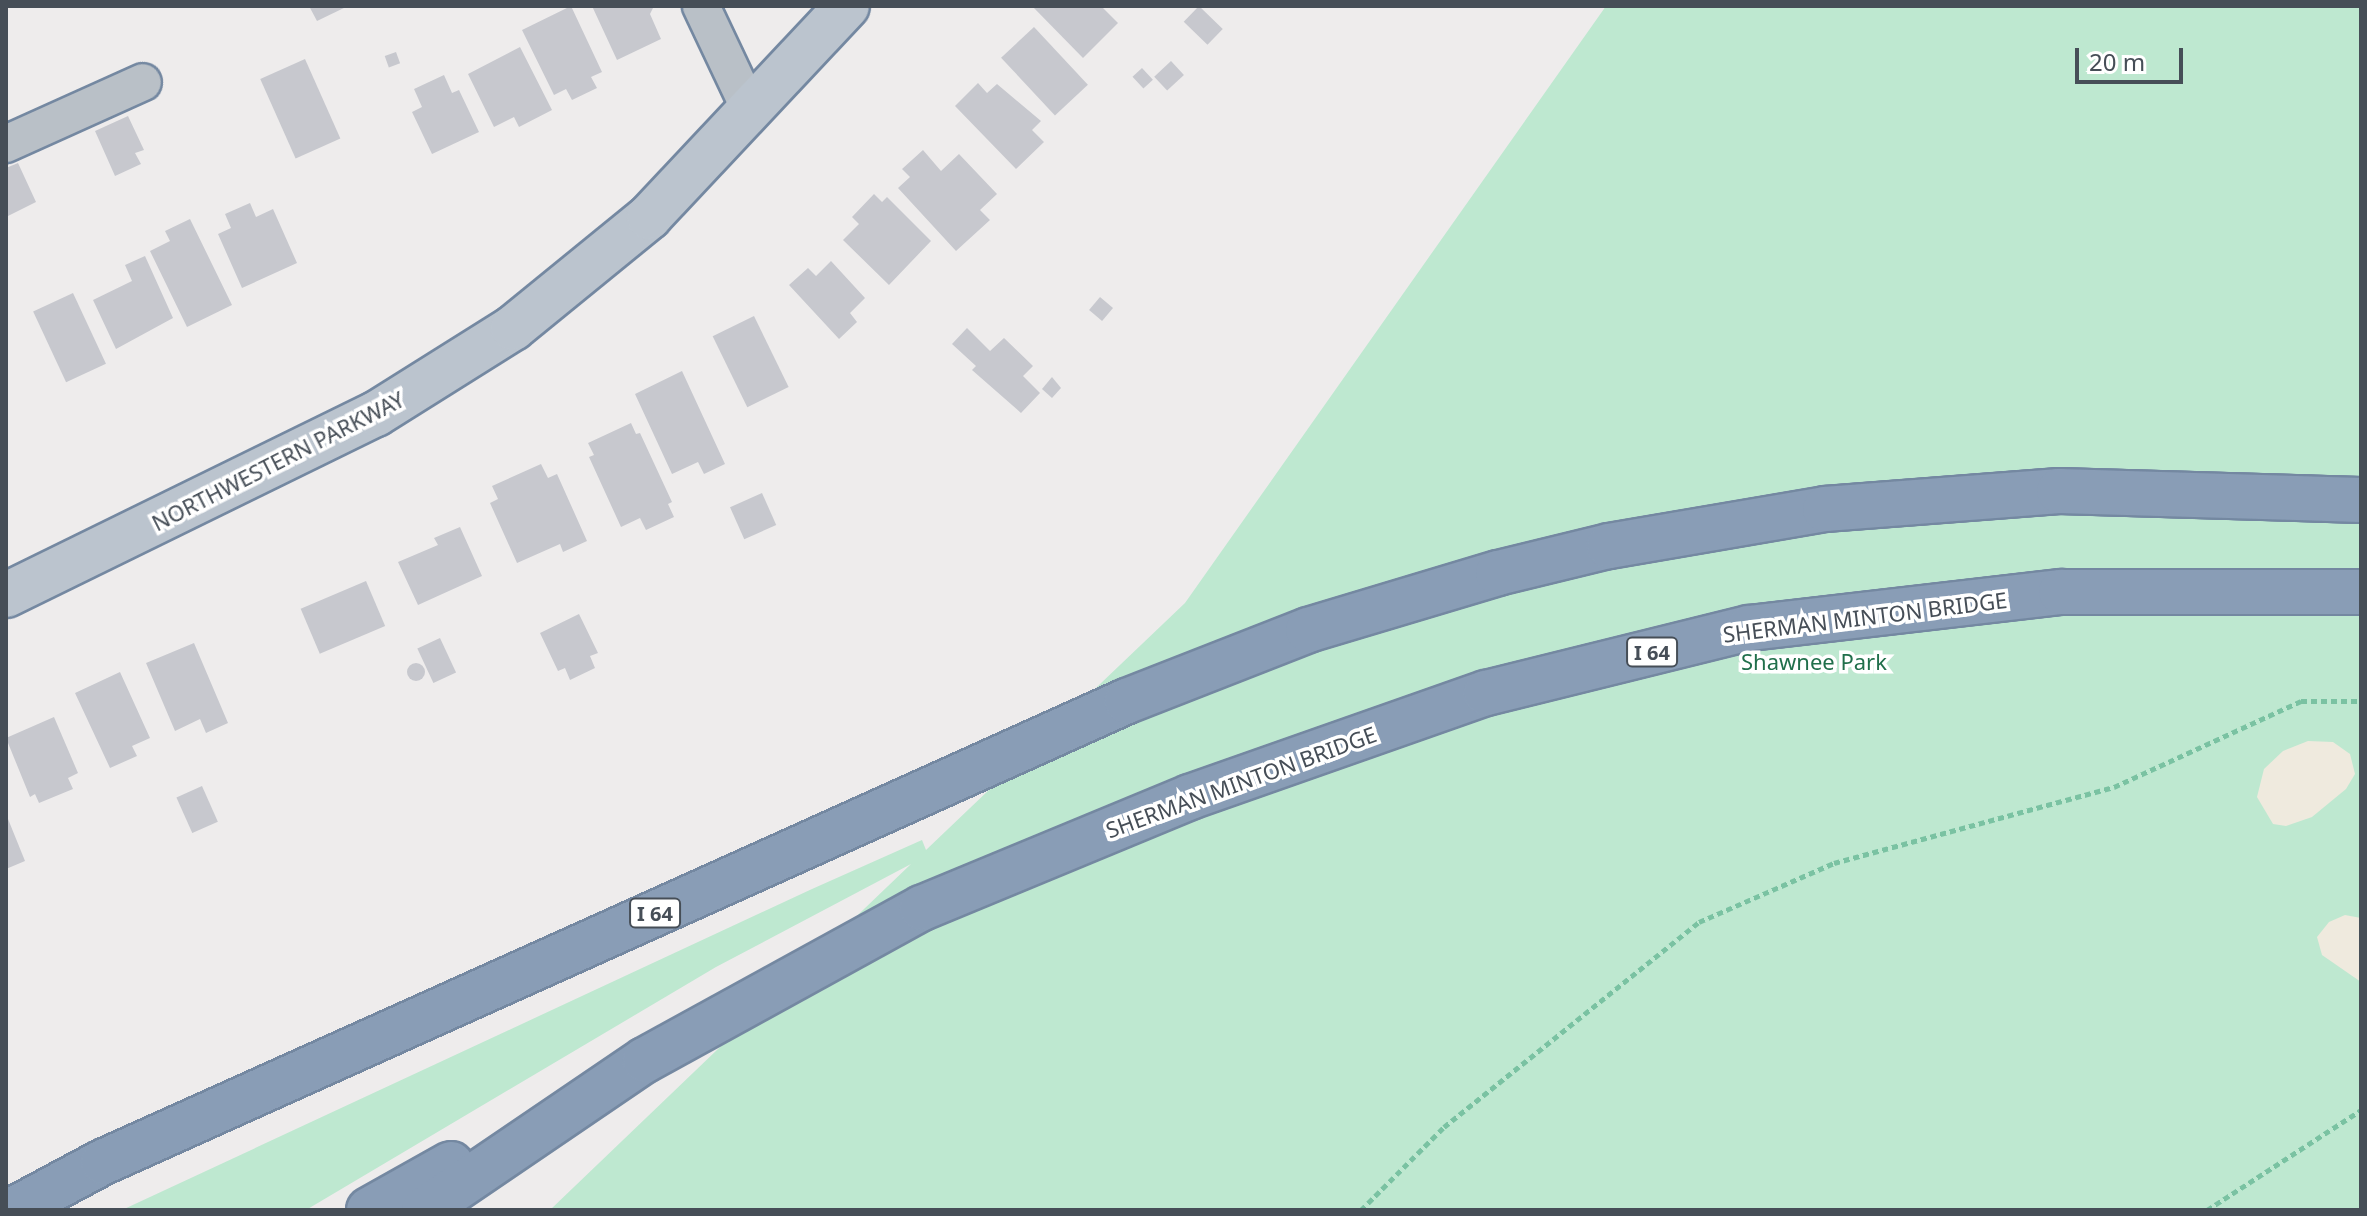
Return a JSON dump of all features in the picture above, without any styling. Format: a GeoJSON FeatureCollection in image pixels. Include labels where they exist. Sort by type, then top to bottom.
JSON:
{"type":"FeatureCollection","features":[{"type":"Feature","properties":{"kind":"highway","name":"I 64"},"geometry":{"type":"LineString","coordinates":[[13,1210],[103,1162],[1212,682],[1308,630],[1498,573],[1654,538],[1825,509],[2059,491],[2361,500]]}},
{"type":"Feature","properties":{"kind":"highway"},"geometry":{"type":"LineString","coordinates":[[61,1210],[193,1145],[845,852],[1212,682],[1306,657],[1510,594],[1797,534],[1960,516],[2182,511],[2361,519]]}},
{"type":"Feature","properties":{"kind":"highway","name":"SHERMAN MINTON BRIDGE"},"geometry":{"type":"LineString","coordinates":[[573,1105],[922,908],[1190,797],[1486,693],[1749,628],[2061,592],[2361,592]]}},
{"type":"Feature","properties":{"kind":"highway","name":"I 64"},"geometry":{"type":"LineString","coordinates":[[424,1210],[573,1105]]}},
{"type":"Feature","properties":{"kind":"highway"},"geometry":{"type":"LineString","coordinates":[[369,1210],[459,1159],[573,1105]]}},
{"type":"Feature","properties":{"kind":"highway"},"geometry":{"type":"LineString","coordinates":[[6,1198],[103,1162]]}},
{"type":"Feature","properties":{"kind":"street"},"geometry":{"type":"LineString","coordinates":[[701,6],[751,112]]}},
{"type":"Feature","properties":{"kind":"street","name":"NORTHWESTERN PARKWAY"},"geometry":{"type":"LineString","coordinates":[[6,595],[376,414],[513,328],[649,217],[751,112],[847,6]]}},
{"type":"Feature","properties":{"kind":"street"},"geometry":{"type":"LineString","coordinates":[[6,144],[143,82]]}},
{"type":"Feature","properties":{"kind":"path"},"geometry":{"type":"LineString","coordinates":[[1361,1210],[1444,1127],[1699,922],[1834,863],[2114,787],[2301,701],[2361,701]]}},
{"type":"Feature","properties":{"kind":"path"},"geometry":{"type":"LineString","coordinates":[[2207,1210],[2361,1110]]}},
{"type":"Feature","properties":{"kind":"green space","name":"Shawnee Park"},"geometry":{"type":"Polygon","coordinates":[[[1606,6],[2361,6],[2361,1210],[550,1210],[911,864],[716,967],[306,1210],[122,1210],[812,889],[922,840],[926,850],[1185,603],[1606,6]]]}},
{"type":"Feature","properties":{"kind":"sand"},"geometry":{"type":"Polygon","coordinates":[[[2308,741],[2333,742],[2350,754],[2355,774],[2346,789],[2312,817],[2286,826],[2273,824],[2257,797],[2264,769],[2283,751],[2308,741]]]}},
{"type":"Feature","properties":{"kind":"sand"},"geometry":{"type":"Polygon","coordinates":[[[2345,915],[2361,918],[2361,982],[2322,955],[2317,937],[2329,922],[2345,915]]]}},
{"type":"Feature","properties":{"kind":"building"},"geometry":{"type":"Polygon","coordinates":[[[309,6],[348,6],[317,21],[309,6]]]}},
{"type":"Feature","properties":{"kind":"building"},"geometry":{"type":"Polygon","coordinates":[[[571,6],[602,72],[591,77],[597,88],[572,100],[566,89],[554,95],[522,30],[571,6]]]}},
{"type":"Feature","properties":{"kind":"building"},"geometry":{"type":"Polygon","coordinates":[[[592,6],[654,6],[650,14],[661,39],[617,60],[592,6]]]}},
{"type":"Feature","properties":{"kind":"building"},"geometry":{"type":"Polygon","coordinates":[[[1032,6],[1101,6],[1118,23],[1083,58],[1032,6]]]}},
{"type":"Feature","properties":{"kind":"building"},"geometry":{"type":"Polygon","coordinates":[[[1199,6],[1223,29],[1207,45],[1184,22],[1199,6]]]}},
{"type":"Feature","properties":{"kind":"building"},"geometry":{"type":"Polygon","coordinates":[[[1034,27],[1088,85],[1055,115],[1001,58],[1034,27]]]}},
{"type":"Feature","properties":{"kind":"building"},"geometry":{"type":"Polygon","coordinates":[[[520,47],[552,110],[519,127],[514,117],[494,127],[468,74],[520,47]]]}},
{"type":"Feature","properties":{"kind":"building"},"geometry":{"type":"Polygon","coordinates":[[[396,52],[400,63],[389,67],[385,56],[396,52]]]}},
{"type":"Feature","properties":{"kind":"building"},"geometry":{"type":"Polygon","coordinates":[[[305,59],[340,138],[296,158],[260,79],[305,59]]]}},
{"type":"Feature","properties":{"kind":"building"},"geometry":{"type":"Polygon","coordinates":[[[1171,61],[1184,75],[1167,91],[1154,77],[1171,61]]]}},
{"type":"Feature","properties":{"kind":"building"},"geometry":{"type":"Polygon","coordinates":[[[1142,68],[1153,80],[1143,89],[1132,77],[1142,68]]]}},
{"type":"Feature","properties":{"kind":"building"},"geometry":{"type":"Polygon","coordinates":[[[444,75],[452,93],[459,90],[479,132],[432,154],[412,112],[422,107],[414,89],[444,75]]]}},
{"type":"Feature","properties":{"kind":"building"},"geometry":{"type":"Polygon","coordinates":[[[978,83],[987,93],[997,84],[1041,121],[1032,130],[1044,142],[1016,169],[955,106],[978,83]]]}},
{"type":"Feature","properties":{"kind":"building"},"geometry":{"type":"Polygon","coordinates":[[[128,116],[144,150],[135,153],[141,164],[115,176],[95,131],[128,116]]]}},
{"type":"Feature","properties":{"kind":"building"},"geometry":{"type":"Polygon","coordinates":[[[923,150],[941,171],[959,154],[997,194],[980,210],[990,220],[956,251],[898,188],[910,177],[902,169],[923,150]]]}},
{"type":"Feature","properties":{"kind":"building"},"geometry":{"type":"Polygon","coordinates":[[[18,163],[36,202],[6,217],[6,168],[18,163]]]}},
{"type":"Feature","properties":{"kind":"building"},"geometry":{"type":"Polygon","coordinates":[[[874,194],[882,202],[887,197],[931,241],[889,285],[843,240],[859,224],[852,217],[874,194]]]}},
{"type":"Feature","properties":{"kind":"building"},"geometry":{"type":"Polygon","coordinates":[[[250,203],[256,217],[273,209],[297,263],[242,288],[218,234],[231,228],[225,214],[250,203]]]}},
{"type":"Feature","properties":{"kind":"building"},"geometry":{"type":"Polygon","coordinates":[[[190,219],[232,305],[187,327],[150,251],[170,241],[165,231],[190,219]]]}},
{"type":"Feature","properties":{"kind":"building"},"geometry":{"type":"Polygon","coordinates":[[[145,256],[173,318],[116,349],[93,300],[132,281],[125,265],[145,256]]]}},
{"type":"Feature","properties":{"kind":"building"},"geometry":{"type":"Polygon","coordinates":[[[831,261],[865,298],[850,313],[857,322],[839,339],[789,285],[808,268],[816,276],[831,261]]]}},
{"type":"Feature","properties":{"kind":"building"},"geometry":{"type":"Polygon","coordinates":[[[73,293],[106,364],[66,382],[33,312],[73,293]]]}},
{"type":"Feature","properties":{"kind":"building"},"geometry":{"type":"Polygon","coordinates":[[[1100,297],[1113,308],[1102,321],[1089,310],[1100,297]]]}},
{"type":"Feature","properties":{"kind":"building"},"geometry":{"type":"Polygon","coordinates":[[[754,316],[789,387],[747,407],[713,336],[754,316]]]}},
{"type":"Feature","properties":{"kind":"building"},"geometry":{"type":"Polygon","coordinates":[[[967,328],[990,351],[1004,338],[1033,366],[1023,376],[1040,393],[1021,413],[972,370],[976,366],[952,344],[967,328]]]}},
{"type":"Feature","properties":{"kind":"building"},"geometry":{"type":"Polygon","coordinates":[[[682,371],[725,464],[704,474],[698,462],[672,474],[635,394],[682,371]]]}},
{"type":"Feature","properties":{"kind":"building"},"geometry":{"type":"Polygon","coordinates":[[[1052,377],[1061,388],[1052,398],[1042,389],[1052,377]]]}},
{"type":"Feature","properties":{"kind":"building"},"geometry":{"type":"Polygon","coordinates":[[[631,423],[636,434],[640,433],[672,502],[668,504],[674,517],[646,530],[640,518],[621,527],[589,457],[594,455],[588,443],[631,423]]]}},
{"type":"Feature","properties":{"kind":"building"},"geometry":{"type":"Polygon","coordinates":[[[541,464],[548,478],[557,474],[587,541],[563,552],[560,544],[517,563],[490,503],[498,499],[492,486],[541,464]]]}},
{"type":"Feature","properties":{"kind":"building"},"geometry":{"type":"Polygon","coordinates":[[[762,493],[776,525],[744,539],[730,507],[762,493]]]}},
{"type":"Feature","properties":{"kind":"building"},"geometry":{"type":"Polygon","coordinates":[[[460,527],[482,576],[418,605],[398,562],[438,545],[434,538],[460,527]]]}},
{"type":"Feature","properties":{"kind":"building"},"geometry":{"type":"Polygon","coordinates":[[[366,581],[385,626],[320,654],[301,609],[366,581]]]}},
{"type":"Feature","properties":{"kind":"building"},"geometry":{"type":"Polygon","coordinates":[[[579,614],[598,653],[590,656],[595,668],[570,680],[565,668],[558,671],[540,633],[579,614]]]}},
{"type":"Feature","properties":{"kind":"building"},"geometry":{"type":"Polygon","coordinates":[[[440,638],[456,672],[433,683],[417,649],[440,638]]]}},
{"type":"Feature","properties":{"kind":"building"},"geometry":{"type":"Polygon","coordinates":[[[194,643],[228,723],[206,733],[200,719],[175,731],[146,663],[194,643]]]}},
{"type":"Feature","properties":{"kind":"building"},"geometry":{"type":"Polygon","coordinates":[[[416,663],[425,672],[416,681],[407,672],[416,663]]]}},
{"type":"Feature","properties":{"kind":"building"},"geometry":{"type":"Polygon","coordinates":[[[120,672],[150,738],[132,746],[137,756],[110,768],[75,693],[120,672]]]}},
{"type":"Feature","properties":{"kind":"building"},"geometry":{"type":"Polygon","coordinates":[[[54,717],[78,773],[68,778],[73,789],[39,803],[35,794],[30,797],[6,738],[54,717]]]}},
{"type":"Feature","properties":{"kind":"building"},"geometry":{"type":"Polygon","coordinates":[[[202,786],[218,822],[192,833],[176,797],[202,786]]]}},
{"type":"Feature","properties":{"kind":"building"},"geometry":{"type":"Polygon","coordinates":[[[6,814],[25,861],[6,869],[6,814]]]}}]}
